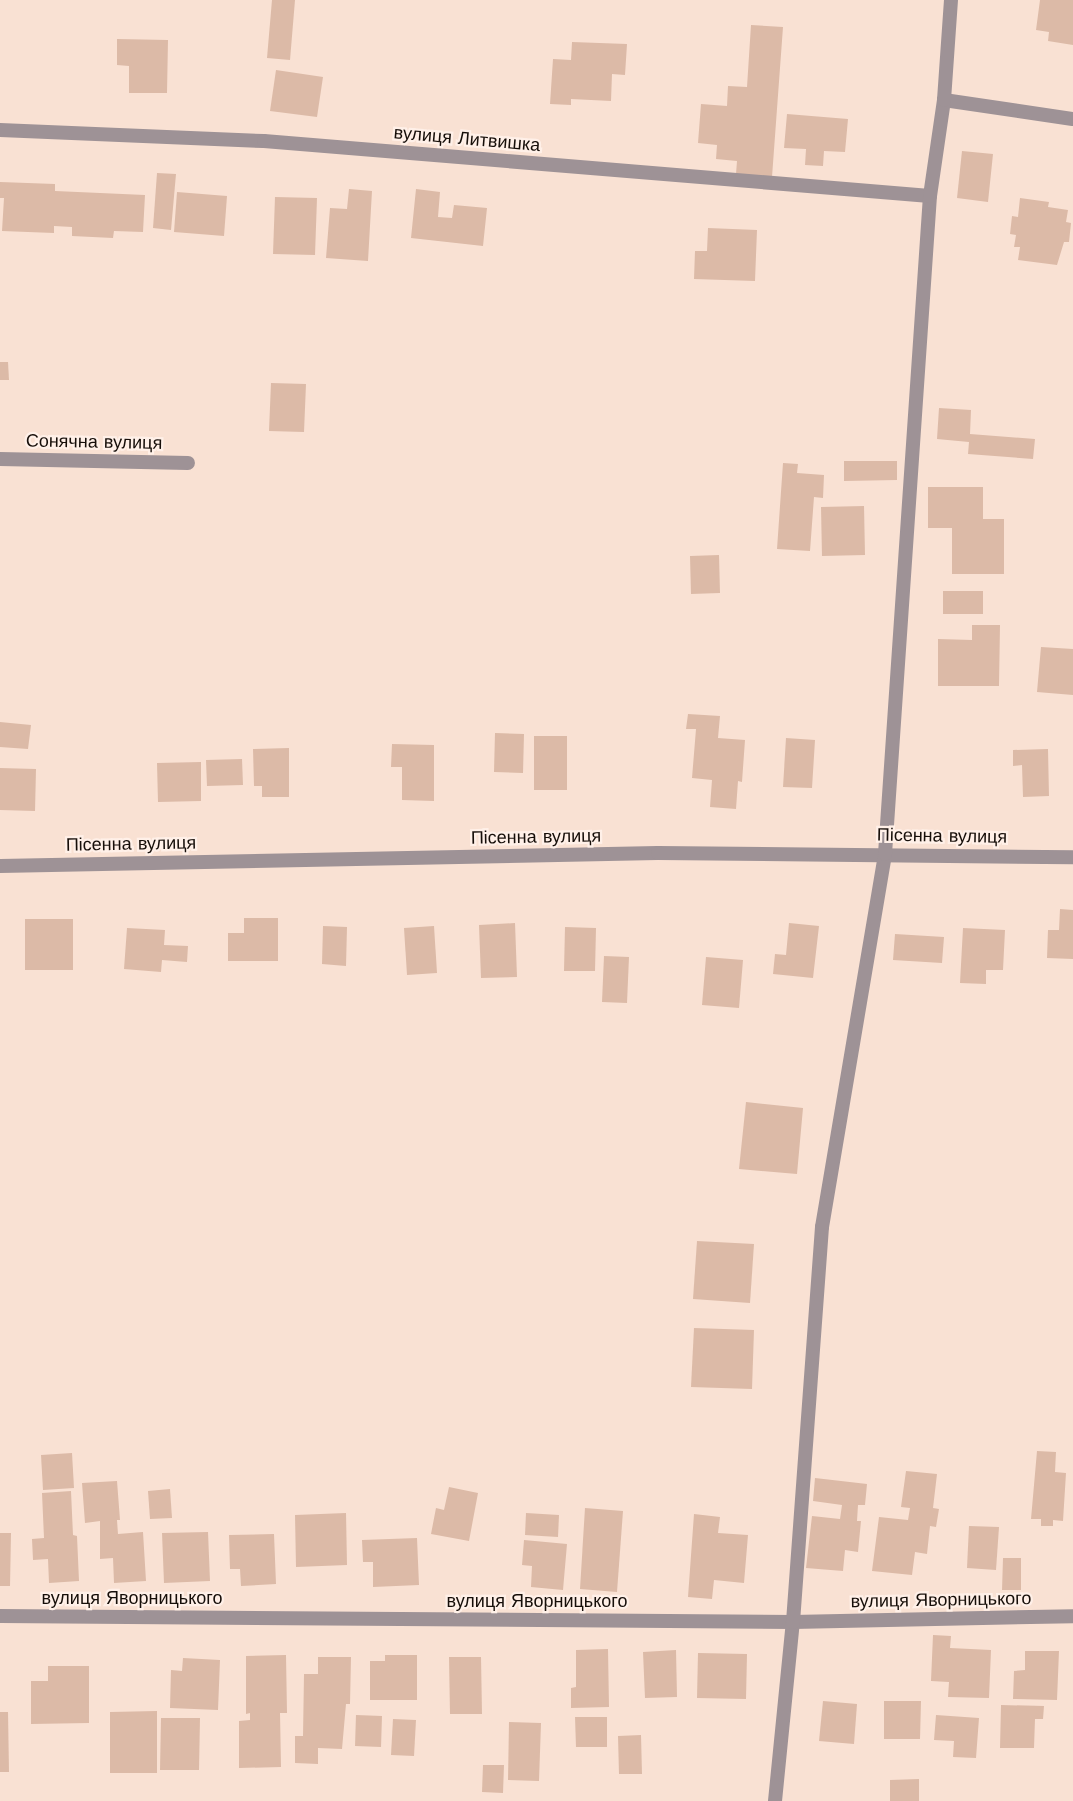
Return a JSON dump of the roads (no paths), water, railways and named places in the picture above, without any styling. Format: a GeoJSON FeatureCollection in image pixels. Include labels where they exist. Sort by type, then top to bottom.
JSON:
{"type":"FeatureCollection","features":[{"type":"Feature","properties":{"kind":"street"},"geometry":{"type":"LineString","coordinates":[[775,1801],[793,1622],[822,1227],[885,854],[930,196],[944,100],[951,0]]}},
{"type":"Feature","properties":{"kind":"street"},"geometry":{"type":"LineString","coordinates":[[944,100],[1073,119]]}},
{"type":"Feature","properties":{"kind":"street","name":"вулиця Литвишка"},"geometry":{"type":"LineString","coordinates":[[0,130],[264,141],[930,196]]}},
{"type":"Feature","properties":{"kind":"street","name":"Сонячна вулиця"},"geometry":{"type":"LineString","coordinates":[[0,459],[188,463]]}},
{"type":"Feature","properties":{"kind":"street","name":"Пісенна вулиця"},"geometry":{"type":"LineString","coordinates":[[0,866],[648,854],[885,854],[1073,857]]}},
{"type":"Feature","properties":{"kind":"street","name":"вулиця Яворницького"},"geometry":{"type":"LineString","coordinates":[[0,1616],[793,1622],[1073,1616]]}}]}
